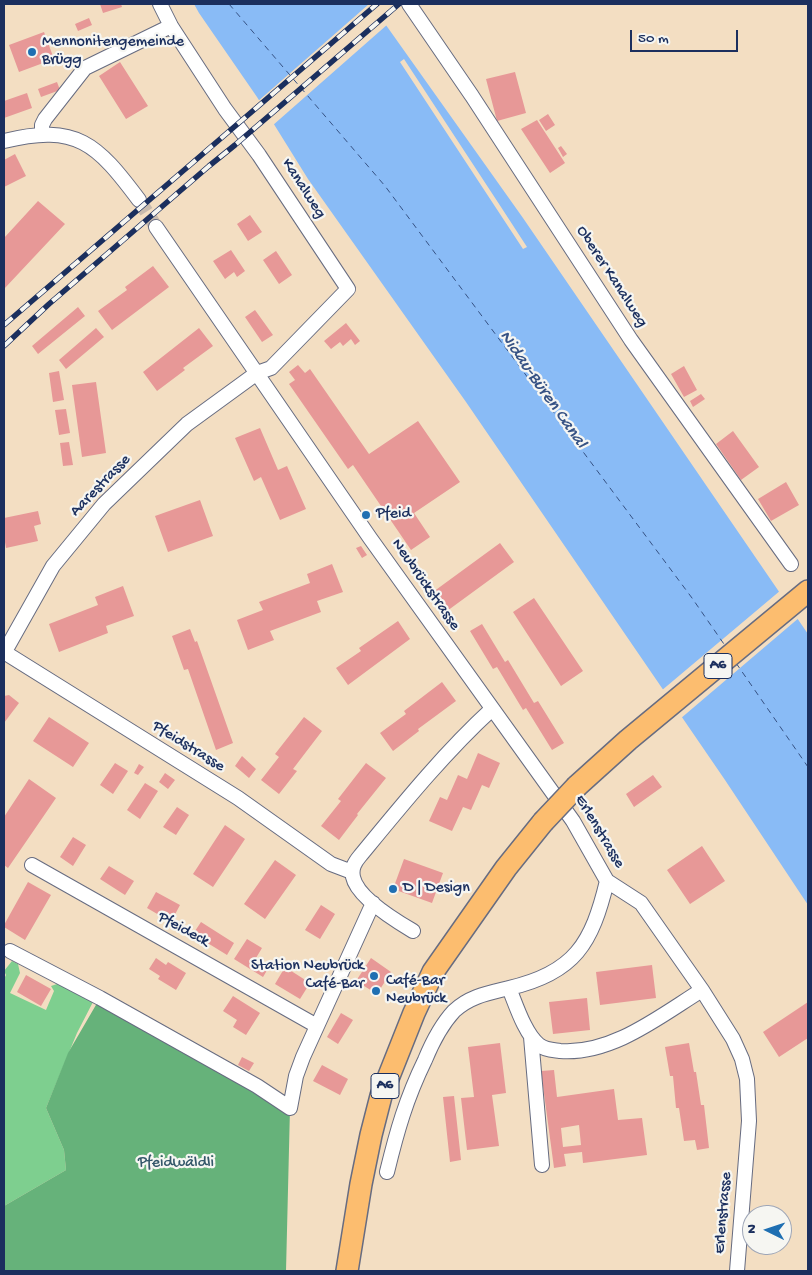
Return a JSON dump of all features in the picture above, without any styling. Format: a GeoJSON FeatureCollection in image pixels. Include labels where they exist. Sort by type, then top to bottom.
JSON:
{"type":"FeatureCollection","features":[{"type":"Feature","properties":{"kind":"highway","name":"A6"},"geometry":{"type":"LineString","coordinates":[[348,1271],[361,1184],[381,1096],[400,1045],[433,972],[506,868],[543,822],[577,786],[628,740],[808,591]]}},
{"type":"Feature","properties":{"kind":"highway","name":"A6"},"geometry":{"type":"LineString","coordinates":[[358,1271],[372,1185],[407,1058],[470,919]]}},
{"type":"Feature","properties":{"kind":"street","name":"Kanalweg"},"geometry":{"type":"LineString","coordinates":[[160,4],[225,109],[259,155],[348,289],[271,368],[257,373]]}},
{"type":"Feature","properties":{"kind":"street","name":"Oberer Kanalweg"},"geometry":{"type":"LineString","coordinates":[[409,4],[472,96],[631,340],[791,564]]}},
{"type":"Feature","properties":{"kind":"street"},"geometry":{"type":"LineString","coordinates":[[42,134],[42,125],[45,119],[85,68],[172,26]]}},
{"type":"Feature","properties":{"kind":"street"},"geometry":{"type":"LineString","coordinates":[[4,142],[42,134],[69,137],[106,158],[139,200]]}},
{"type":"Feature","properties":{"kind":"street","name":"Neubrückstrasse"},"geometry":{"type":"LineString","coordinates":[[156,227],[376,547],[492,709]]}},
{"type":"Feature","properties":{"kind":"street","name":"Aarestrasse"},"geometry":{"type":"LineString","coordinates":[[4,652],[52,566],[104,504],[188,424],[257,373]]}},
{"type":"Feature","properties":{"kind":"street","name":"Pfeidstrasse"},"geometry":{"type":"LineString","coordinates":[[4,652],[238,798],[331,864],[352,872]]}},
{"type":"Feature","properties":{"kind":"street"},"geometry":{"type":"LineString","coordinates":[[413,931],[372,903],[357,887],[352,872],[355,862],[454,746],[492,709]]}},
{"type":"Feature","properties":{"kind":"street","name":"Erlenstrasse"},"geometry":{"type":"LineString","coordinates":[[492,709],[574,821],[607,881],[640,903],[702,990],[738,1048],[747,1079],[750,1121],[737,1271]]}},
{"type":"Feature","properties":{"kind":"street","name":"Pfeideck"},"geometry":{"type":"LineString","coordinates":[[32,865],[317,1026]]}},
{"type":"Feature","properties":{"kind":"street"},"geometry":{"type":"LineString","coordinates":[[387,1172],[407,1100],[430,1048],[445,1022],[455,1010],[469,1000],[482,994],[548,976],[565,964],[581,948],[590,934],[607,881]]}},
{"type":"Feature","properties":{"kind":"street"},"geometry":{"type":"LineString","coordinates":[[10,951],[100,998],[257,1086],[290,1108],[296,1076],[372,903]]}},
{"type":"Feature","properties":{"kind":"street"},"geometry":{"type":"LineString","coordinates":[[509,988],[531,1037],[542,1165]]}},
{"type":"Feature","properties":{"kind":"street"},"geometry":{"type":"LineString","coordinates":[[531,1037],[540,1046],[551,1050],[570,1052],[598,1046],[619,1040],[637,1031],[702,990]]}},
{"type":"Feature","properties":{"kind":"green space"},"geometry":{"type":"Polygon","coordinates":[[[12,961],[18,964],[20,973],[10,993],[46,1010],[54,991],[51,986],[60,983],[94,1000],[77,1033],[46,1108],[64,1150],[66,1170],[4,1206],[4,979],[6,975],[4,971],[12,961]]]}},
{"type":"Feature","properties":{"kind":"green space","name":"Pfeidwäldli"},"geometry":{"type":"Polygon","coordinates":[[[100,998],[290,1108],[286,1271],[4,1271],[4,1206],[66,1170],[64,1150],[46,1108],[68,1053],[100,998]]]}},
{"type":"Feature","properties":{"kind":"water","name":"Nidau-Büren Canal"},"geometry":{"type":"Polygon","coordinates":[[[194,4],[371,4],[523,218],[808,634],[808,905],[725,780],[466,402],[308,179],[257,97],[194,4]]]}},
{"type":"Feature","properties":{"kind":"pier"},"geometry":{"type":"Polygon","coordinates":[[[369,4],[374,4],[388,24],[272,126],[257,102],[369,4]]]}},
{"type":"Feature","properties":{"kind":"pier"},"geometry":{"type":"Polygon","coordinates":[[[404,59],[527,247],[523,249],[400,62],[404,59]]]}},
{"type":"Feature","properties":{"kind":"pier"},"geometry":{"type":"Polygon","coordinates":[[[781,590],[800,617],[680,719],[661,691],[781,590]]]}},
{"type":"Feature","properties":{"kind":"building"},"geometry":{"type":"Polygon","coordinates":[[[100,4],[121,4],[122,7],[103,13],[100,4]]]}},
{"type":"Feature","properties":{"kind":"building"},"geometry":{"type":"Polygon","coordinates":[[[89,18],[92,25],[78,31],[75,24],[89,18]]]}},
{"type":"Feature","properties":{"kind":"building","name":"Mennonitengemeinde Brügg"},"geometry":{"type":"Polygon","coordinates":[[[44,32],[54,59],[19,72],[9,45],[44,32]]]}},
{"type":"Feature","properties":{"kind":"building"},"geometry":{"type":"Polygon","coordinates":[[[120,62],[148,106],[126,119],[99,76],[120,62]]]}},
{"type":"Feature","properties":{"kind":"building"},"geometry":{"type":"Polygon","coordinates":[[[515,72],[526,113],[497,121],[486,79],[515,72]]]}},
{"type":"Feature","properties":{"kind":"building"},"geometry":{"type":"Polygon","coordinates":[[[57,82],[60,90],[41,97],[38,89],[57,82]]]}},
{"type":"Feature","properties":{"kind":"building"},"geometry":{"type":"Polygon","coordinates":[[[27,93],[32,108],[4,118],[4,101],[27,93]]]}},
{"type":"Feature","properties":{"kind":"building"},"geometry":{"type":"Polygon","coordinates":[[[548,114],[555,125],[546,131],[539,120],[548,114]]]}},
{"type":"Feature","properties":{"kind":"building"},"geometry":{"type":"Polygon","coordinates":[[[537,120],[565,163],[550,173],[521,129],[537,120]]]}},
{"type":"Feature","properties":{"kind":"building"},"geometry":{"type":"Polygon","coordinates":[[[561,146],[567,154],[563,157],[558,148],[561,146]]]}},
{"type":"Feature","properties":{"kind":"building"},"geometry":{"type":"Polygon","coordinates":[[[15,154],[26,176],[4,187],[4,160],[15,154]]]}},
{"type":"Feature","properties":{"kind":"building"},"geometry":{"type":"Polygon","coordinates":[[[38,201],[65,224],[4,289],[4,238],[38,201]]]}},
{"type":"Feature","properties":{"kind":"building"},"geometry":{"type":"Polygon","coordinates":[[[250,215],[262,232],[248,241],[237,224],[250,215]]]}},
{"type":"Feature","properties":{"kind":"building"},"geometry":{"type":"Polygon","coordinates":[[[231,250],[245,271],[237,277],[234,272],[225,279],[213,261],[231,250]]]}},
{"type":"Feature","properties":{"kind":"building"},"geometry":{"type":"Polygon","coordinates":[[[276,251],[292,275],[279,284],[263,260],[276,251]]]}},
{"type":"Feature","properties":{"kind":"building"},"geometry":{"type":"Polygon","coordinates":[[[153,266],[169,287],[112,330],[98,311],[127,290],[125,287],[153,266]]]}},
{"type":"Feature","properties":{"kind":"building"},"geometry":{"type":"Polygon","coordinates":[[[78,307],[85,316],[38,354],[32,346],[78,307]]]}},
{"type":"Feature","properties":{"kind":"building"},"geometry":{"type":"Polygon","coordinates":[[[255,310],[273,335],[262,342],[245,317],[255,310]]]}},
{"type":"Feature","properties":{"kind":"building"},"geometry":{"type":"Polygon","coordinates":[[[346,323],[360,341],[355,345],[351,339],[343,346],[340,342],[331,349],[324,341],[346,323]]]}},
{"type":"Feature","properties":{"kind":"building"},"geometry":{"type":"Polygon","coordinates":[[[96,328],[104,337],[66,369],[59,360],[96,328]]]}},
{"type":"Feature","properties":{"kind":"building"},"geometry":{"type":"Polygon","coordinates":[[[199,328],[213,346],[183,368],[185,370],[157,391],[143,372],[199,328]]]}},
{"type":"Feature","properties":{"kind":"building"},"geometry":{"type":"Polygon","coordinates":[[[298,365],[305,373],[310,369],[369,454],[418,421],[460,482],[414,513],[430,537],[411,550],[353,465],[348,469],[289,384],[295,380],[289,372],[298,365]]]}},
{"type":"Feature","properties":{"kind":"building"},"geometry":{"type":"Polygon","coordinates":[[[684,366],[697,390],[684,397],[671,374],[684,366]]]}},
{"type":"Feature","properties":{"kind":"building"},"geometry":{"type":"Polygon","coordinates":[[[59,371],[64,400],[53,402],[49,373],[59,371]]]}},
{"type":"Feature","properties":{"kind":"building"},"geometry":{"type":"Polygon","coordinates":[[[96,382],[106,453],[82,457],[72,385],[96,382]]]}},
{"type":"Feature","properties":{"kind":"building"},"geometry":{"type":"Polygon","coordinates":[[[701,394],[705,399],[693,407],[690,401],[701,394]]]}},
{"type":"Feature","properties":{"kind":"building"},"geometry":{"type":"Polygon","coordinates":[[[66,409],[70,433],[59,435],[55,410],[66,409]]]}},
{"type":"Feature","properties":{"kind":"building"},"geometry":{"type":"Polygon","coordinates":[[[260,428],[278,470],[287,466],[306,509],[280,520],[261,477],[254,481],[235,438],[260,428]]]}},
{"type":"Feature","properties":{"kind":"building"},"geometry":{"type":"Polygon","coordinates":[[[733,431],[759,467],[741,480],[716,444],[733,431]]]}},
{"type":"Feature","properties":{"kind":"building"},"geometry":{"type":"Polygon","coordinates":[[[69,442],[73,465],[63,466],[60,443],[69,442]]]}},
{"type":"Feature","properties":{"kind":"building"},"geometry":{"type":"Polygon","coordinates":[[[786,482],[799,505],[771,521],[758,499],[786,482]]]}},
{"type":"Feature","properties":{"kind":"building"},"geometry":{"type":"Polygon","coordinates":[[[200,500],[213,536],[168,552],[155,516],[200,500]]]}},
{"type":"Feature","properties":{"kind":"building"},"geometry":{"type":"Polygon","coordinates":[[[38,511],[41,524],[34,526],[38,541],[6,548],[4,518],[38,511]]]}},
{"type":"Feature","properties":{"kind":"building"},"geometry":{"type":"Polygon","coordinates":[[[500,543],[514,562],[447,611],[433,592],[500,543]]]}},
{"type":"Feature","properties":{"kind":"building"},"geometry":{"type":"Polygon","coordinates":[[[361,546],[367,555],[362,558],[356,548],[361,546]]]}},
{"type":"Feature","properties":{"kind":"building"},"geometry":{"type":"Polygon","coordinates":[[[332,564],[343,592],[317,601],[321,612],[270,631],[274,640],[248,650],[237,620],[263,610],[259,602],[310,583],[307,574],[332,564]]]}},
{"type":"Feature","properties":{"kind":"building"},"geometry":{"type":"Polygon","coordinates":[[[123,586],[134,616],[106,626],[108,633],[59,652],[49,624],[98,605],[95,597],[123,586]]]}},
{"type":"Feature","properties":{"kind":"building"},"geometry":{"type":"Polygon","coordinates":[[[534,598],[583,671],[561,686],[513,612],[534,598]]]}},
{"type":"Feature","properties":{"kind":"building"},"geometry":{"type":"Polygon","coordinates":[[[398,621],[410,639],[348,685],[336,668],[361,651],[359,648],[398,621]]]}},
{"type":"Feature","properties":{"kind":"building"},"geometry":{"type":"Polygon","coordinates":[[[482,624],[505,662],[508,660],[534,703],[538,701],[564,743],[552,750],[526,708],[523,710],[497,667],[493,669],[470,631],[482,624]]]}},
{"type":"Feature","properties":{"kind":"building"},"geometry":{"type":"Polygon","coordinates":[[[190,629],[195,642],[197,641],[233,743],[216,750],[188,669],[184,670],[172,636],[190,629]]]}},
{"type":"Feature","properties":{"kind":"building"},"geometry":{"type":"Polygon","coordinates":[[[442,682],[456,701],[418,729],[419,731],[393,751],[380,733],[406,714],[404,711],[442,682]]]}},
{"type":"Feature","properties":{"kind":"building"},"geometry":{"type":"Polygon","coordinates":[[[9,695],[19,703],[4,723],[4,696],[9,695]]]}},
{"type":"Feature","properties":{"kind":"building"},"geometry":{"type":"Polygon","coordinates":[[[49,717],[89,743],[73,767],[33,741],[49,717]]]}},
{"type":"Feature","properties":{"kind":"building"},"geometry":{"type":"Polygon","coordinates":[[[304,717],[322,731],[293,769],[297,771],[279,794],[261,780],[279,757],[275,754],[304,717]]]}},
{"type":"Feature","properties":{"kind":"building"},"geometry":{"type":"Polygon","coordinates":[[[478,753],[500,763],[489,788],[482,785],[471,810],[463,807],[452,831],[429,821],[440,797],[447,800],[458,775],[467,779],[478,753]]]}},
{"type":"Feature","properties":{"kind":"building"},"geometry":{"type":"Polygon","coordinates":[[[242,756],[256,769],[249,778],[235,766],[242,756]]]}},
{"type":"Feature","properties":{"kind":"building"},"geometry":{"type":"Polygon","coordinates":[[[115,763],[128,771],[113,794],[100,785],[115,763]]]}},
{"type":"Feature","properties":{"kind":"building"},"geometry":{"type":"Polygon","coordinates":[[[366,763],[386,778],[339,840],[321,826],[341,801],[338,799],[366,763]]]}},
{"type":"Feature","properties":{"kind":"building"},"geometry":{"type":"Polygon","coordinates":[[[139,764],[144,767],[138,775],[134,773],[139,764]]]}},
{"type":"Feature","properties":{"kind":"building"},"geometry":{"type":"Polygon","coordinates":[[[165,773],[175,780],[168,789],[159,782],[165,773]]]}},
{"type":"Feature","properties":{"kind":"building"},"geometry":{"type":"Polygon","coordinates":[[[653,775],[662,787],[634,807],[626,794],[653,775]]]}},
{"type":"Feature","properties":{"kind":"building"},"geometry":{"type":"Polygon","coordinates":[[[29,779],[56,798],[8,868],[4,865],[4,817],[29,779]]]}},
{"type":"Feature","properties":{"kind":"building"},"geometry":{"type":"Polygon","coordinates":[[[145,783],[158,791],[140,819],[127,810],[145,783]]]}},
{"type":"Feature","properties":{"kind":"building"},"geometry":{"type":"Polygon","coordinates":[[[177,807],[189,815],[176,835],[163,827],[177,807]]]}},
{"type":"Feature","properties":{"kind":"building"},"geometry":{"type":"Polygon","coordinates":[[[225,825],[245,839],[213,887],[193,874],[225,825]]]}},
{"type":"Feature","properties":{"kind":"building"},"geometry":{"type":"Polygon","coordinates":[[[73,837],[86,845],[73,866],[60,857],[73,837]]]}},
{"type":"Feature","properties":{"kind":"building"},"geometry":{"type":"Polygon","coordinates":[[[702,846],[725,881],[690,904],[667,870],[702,846]]]}},
{"type":"Feature","properties":{"kind":"building"},"geometry":{"type":"Polygon","coordinates":[[[404,859],[443,873],[432,903],[393,889],[404,859]]]}},
{"type":"Feature","properties":{"kind":"building"},"geometry":{"type":"Polygon","coordinates":[[[275,860],[296,875],[265,919],[244,904],[275,860]]]}},
{"type":"Feature","properties":{"kind":"building"},"geometry":{"type":"Polygon","coordinates":[[[109,866],[134,881],[125,895],[100,879],[109,866]]]}},
{"type":"Feature","properties":{"kind":"building"},"geometry":{"type":"Polygon","coordinates":[[[28,882],[51,895],[25,940],[4,927],[4,925],[28,882]]]}},
{"type":"Feature","properties":{"kind":"building"},"geometry":{"type":"Polygon","coordinates":[[[156,892],[180,905],[171,922],[147,908],[156,892]]]}},
{"type":"Feature","properties":{"kind":"building"},"geometry":{"type":"Polygon","coordinates":[[[321,905],[335,914],[320,939],[305,930],[321,905]]]}},
{"type":"Feature","properties":{"kind":"building"},"geometry":{"type":"Polygon","coordinates":[[[201,922],[234,943],[227,955],[193,934],[201,922]]]}},
{"type":"Feature","properties":{"kind":"building"},"geometry":{"type":"Polygon","coordinates":[[[247,939],[262,948],[256,958],[269,967],[263,977],[234,959],[247,939]]]}},
{"type":"Feature","properties":{"kind":"building"},"geometry":{"type":"Polygon","coordinates":[[[156,958],[166,965],[168,962],[186,973],[176,990],[158,979],[160,976],[149,969],[156,958]]]}},
{"type":"Feature","properties":{"kind":"building","name":"Station Neubrück Café-Bar"},"geometry":{"type":"Polygon","coordinates":[[[371,958],[391,972],[377,994],[356,981],[371,958]]]}},
{"type":"Feature","properties":{"kind":"building"},"geometry":{"type":"Polygon","coordinates":[[[652,965],[656,998],[600,1005],[596,972],[652,965]]]}},
{"type":"Feature","properties":{"kind":"building"},"geometry":{"type":"Polygon","coordinates":[[[285,967],[310,983],[300,999],[275,984],[285,967]]]}},
{"type":"Feature","properties":{"kind":"building"},"geometry":{"type":"Polygon","coordinates":[[[26,975],[51,989],[41,1006],[17,992],[26,975]]]}},
{"type":"Feature","properties":{"kind":"building"},"geometry":{"type":"Polygon","coordinates":[[[233,996],[260,1013],[246,1035],[233,1027],[237,1020],[223,1011],[233,996]]]}},
{"type":"Feature","properties":{"kind":"building"},"geometry":{"type":"Polygon","coordinates":[[[587,998],[590,1030],[553,1034],[549,1002],[587,998]]]}},
{"type":"Feature","properties":{"kind":"building"},"geometry":{"type":"Polygon","coordinates":[[[808,1002],[808,1038],[779,1057],[763,1032],[808,1002]]]}},
{"type":"Feature","properties":{"kind":"building"},"geometry":{"type":"Polygon","coordinates":[[[341,1013],[353,1020],[338,1044],[327,1037],[341,1013]]]}},
{"type":"Feature","properties":{"kind":"building"},"geometry":{"type":"Polygon","coordinates":[[[500,1043],[506,1093],[492,1095],[499,1146],[467,1150],[461,1098],[474,1097],[468,1047],[500,1043]]]}},
{"type":"Feature","properties":{"kind":"building"},"geometry":{"type":"Polygon","coordinates":[[[689,1043],[701,1105],[704,1105],[709,1148],[697,1150],[695,1140],[684,1141],[679,1108],[676,1108],[673,1076],[670,1076],[665,1047],[689,1043]]]}},
{"type":"Feature","properties":{"kind":"building"},"geometry":{"type":"Polygon","coordinates":[[[242,1057],[254,1063],[249,1071],[238,1065],[242,1057]]]}},
{"type":"Feature","properties":{"kind":"building"},"geometry":{"type":"Polygon","coordinates":[[[322,1065],[348,1079],[340,1095],[313,1081],[322,1065]]]}},
{"type":"Feature","properties":{"kind":"building"},"geometry":{"type":"Polygon","coordinates":[[[554,1070],[557,1097],[614,1089],[618,1120],[642,1118],[647,1155],[583,1163],[582,1152],[564,1154],[566,1166],[554,1168],[541,1071],[554,1070]],[[579,1125],[561,1128],[563,1147],[581,1145],[579,1125]]]}},
{"type":"Feature","properties":{"kind":"building"},"geometry":{"type":"Polygon","coordinates":[[[454,1096],[461,1160],[450,1162],[443,1097],[454,1096]]]}},
{"type":"Feature","properties":{"kind":"ferry route"},"geometry":{"type":"LineString","coordinates":[[229,4],[385,186],[692,598],[726,647]]}},
{"type":"Feature","properties":{"kind":"ferry route"},"geometry":{"type":"LineString","coordinates":[[736,663],[808,767]]}},
{"type":"Feature","properties":{"kind":"tunnel"},"geometry":{"type":"LineString","coordinates":[[139,200],[156,227]]}},
{"type":"Feature","properties":{"kind":"railway"},"geometry":{"type":"LineString","coordinates":[[4,325],[377,4]]}},
{"type":"Feature","properties":{"kind":"railway"},"geometry":{"type":"LineString","coordinates":[[4,346],[49,304],[399,4]]}},
{"type":"Feature","properties":{"kind":"place","name":"Mennonitengemeinde Brügg"},"geometry":{"type":"Point","coordinates":[32,52]}},
{"type":"Feature","properties":{"kind":"place","name":"Pfeid"},"geometry":{"type":"Point","coordinates":[366,515]}},
{"type":"Feature","properties":{"kind":"place","name":"D | Design"},"geometry":{"type":"Point","coordinates":[393,889]}},
{"type":"Feature","properties":{"kind":"place","name":"Station Neubrück Café-Bar"},"geometry":{"type":"Point","coordinates":[374,976]}},
{"type":"Feature","properties":{"kind":"place","name":"Café-Bar Neubrück"},"geometry":{"type":"Point","coordinates":[376,991]}}]}
